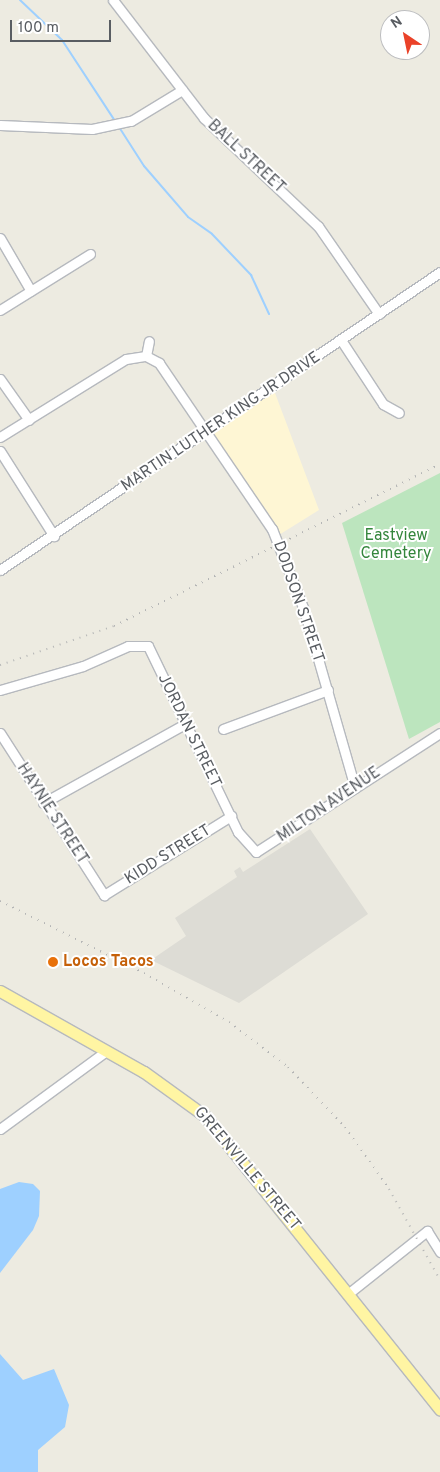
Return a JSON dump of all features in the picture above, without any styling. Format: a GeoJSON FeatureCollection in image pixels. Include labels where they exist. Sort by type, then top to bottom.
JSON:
{"type":"FeatureCollection","features":[{"type":"Feature","properties":{"kind":"main road","name":"GREENVILLE STREET"},"geometry":{"type":"LineString","coordinates":[[0,991],[177,1093],[205,1116],[349,1293],[440,1409]]}},
{"type":"Feature","properties":{"kind":"street","name":"BALL STREET"},"geometry":{"type":"LineString","coordinates":[[112,0],[182,90],[228,143],[318,226],[379,314]]}},
{"type":"Feature","properties":{"kind":"street"},"geometry":{"type":"LineString","coordinates":[[0,125],[66,129],[131,122],[182,90]]}},
{"type":"Feature","properties":{"kind":"street"},"geometry":{"type":"LineString","coordinates":[[0,238],[31,291]]}},
{"type":"Feature","properties":{"kind":"street"},"geometry":{"type":"LineString","coordinates":[[0,310],[90,254]]}},
{"type":"Feature","properties":{"kind":"street","name":"MARTIN LUTHER KING JR DRIVE"},"geometry":{"type":"LineString","coordinates":[[0,570],[54,536],[379,314],[439,276]]}},
{"type":"Feature","properties":{"kind":"street"},"geometry":{"type":"LineString","coordinates":[[341,340],[383,404],[399,413]]}},
{"type":"Feature","properties":{"kind":"street"},"geometry":{"type":"LineString","coordinates":[[0,438],[113,366],[146,356],[149,341]]}},
{"type":"Feature","properties":{"kind":"street","name":"DODSON STREET"},"geometry":{"type":"LineString","coordinates":[[146,356],[159,363],[208,431],[272,529],[328,690],[354,788]]}},
{"type":"Feature","properties":{"kind":"street"},"geometry":{"type":"LineString","coordinates":[[0,379],[28,420]]}},
{"type":"Feature","properties":{"kind":"street"},"geometry":{"type":"LineString","coordinates":[[0,451],[54,536]]}},
{"type":"Feature","properties":{"kind":"street","name":"JORDAN STREET"},"geometry":{"type":"LineString","coordinates":[[0,690],[83,666],[128,646],[148,646],[183,725],[231,816]]}},
{"type":"Feature","properties":{"kind":"street"},"geometry":{"type":"LineString","coordinates":[[223,729],[328,690]]}},
{"type":"Feature","properties":{"kind":"street"},"geometry":{"type":"LineString","coordinates":[[43,803],[183,725]]}},
{"type":"Feature","properties":{"kind":"street","name":"HAYNIE STREET"},"geometry":{"type":"LineString","coordinates":[[0,733],[43,803],[104,895]]}},
{"type":"Feature","properties":{"kind":"street","name":"MILTON AVENUE"},"geometry":{"type":"LineString","coordinates":[[231,816],[247,846],[256,852],[440,733]]}},
{"type":"Feature","properties":{"kind":"street","name":"KIDD STREET"},"geometry":{"type":"LineString","coordinates":[[104,895],[231,816]]}},
{"type":"Feature","properties":{"kind":"street"},"geometry":{"type":"LineString","coordinates":[[0,1129],[106,1051]]}},
{"type":"Feature","properties":{"kind":"street"},"geometry":{"type":"LineString","coordinates":[[349,1293],[427,1231],[440,1252]]}},
{"type":"Feature","properties":{"kind":"shaded area"},"geometry":{"type":"Polygon","coordinates":[[[272,385],[319,510],[274,538],[205,432],[272,385]]]}},
{"type":"Feature","properties":{"kind":"shaded area"},"geometry":{"type":"Polygon","coordinates":[[[310,829],[368,914],[239,1003],[151,960],[186,936],[175,918],[237,877],[234,871],[240,867],[243,872],[310,829]]]}},
{"type":"Feature","properties":{"kind":"green space","name":"Eastview Cemetery"},"geometry":{"type":"Polygon","coordinates":[[[440,473],[440,722],[409,739],[342,523],[440,473]]]}},
{"type":"Feature","properties":{"kind":"water"},"geometry":{"type":"Polygon","coordinates":[[[19,1182],[33,1184],[40,1191],[39,1216],[33,1230],[0,1273],[0,1189],[19,1182]]]}},
{"type":"Feature","properties":{"kind":"water"},"geometry":{"type":"Polygon","coordinates":[[[0,1354],[23,1380],[54,1369],[69,1405],[65,1427],[38,1450],[38,1472],[0,1472],[0,1354]]]}},
{"type":"Feature","properties":{"kind":"waterway"},"geometry":{"type":"LineString","coordinates":[[20,0],[62,40],[115,121]]}},
{"type":"Feature","properties":{"kind":"waterway"},"geometry":{"type":"LineString","coordinates":[[119,127],[144,166],[188,217],[212,234],[251,275],[269,314]]}},
{"type":"Feature","properties":{"kind":"railway"},"geometry":{"type":"LineString","coordinates":[[0,665],[114,626],[440,464]]}},
{"type":"Feature","properties":{"kind":"railway"},"geometry":{"type":"LineString","coordinates":[[0,901],[144,973],[229,1022],[288,1067],[345,1127],[389,1189],[440,1280]]}},
{"type":"Feature","properties":{"kind":"place","name":"Locos Tacos"},"geometry":{"type":"Point","coordinates":[53,962]}}]}
